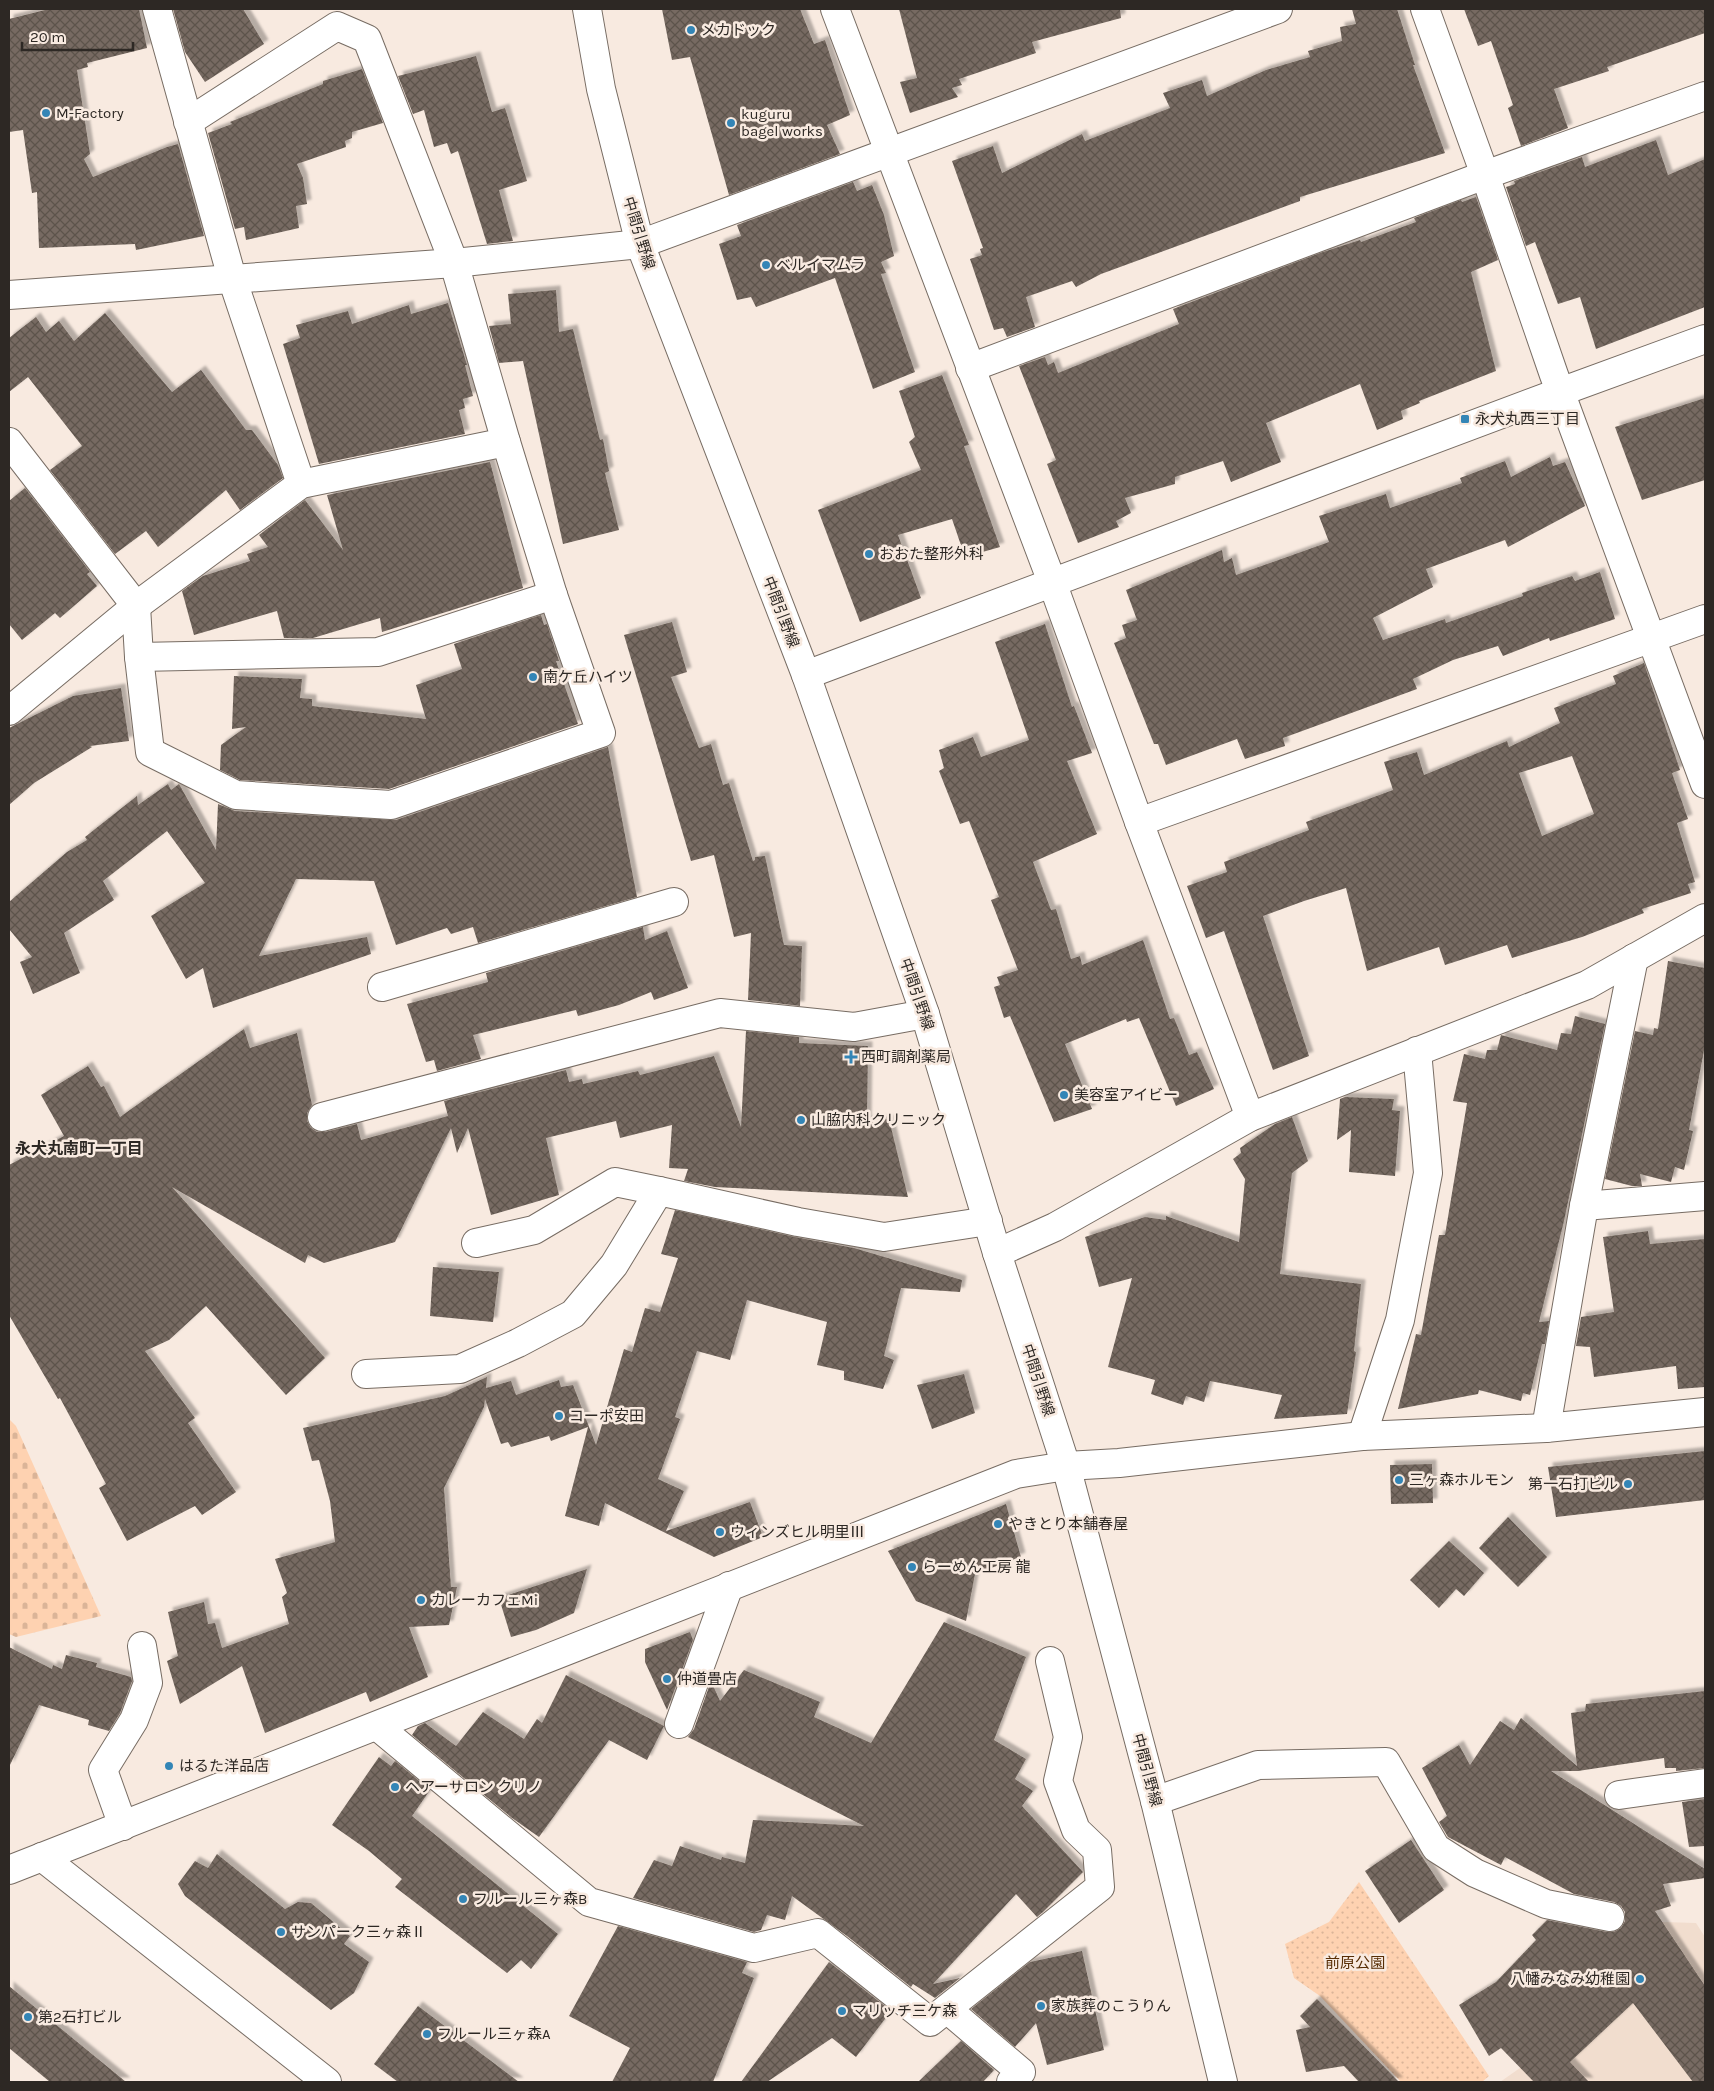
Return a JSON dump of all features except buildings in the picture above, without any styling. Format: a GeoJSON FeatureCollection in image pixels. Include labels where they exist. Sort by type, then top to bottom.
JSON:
{"type":"FeatureCollection","features":[{"type":"Feature","properties":{"kind":"street"},"geometry":{"type":"LineString","coordinates":[[157,9],[232,278],[301,484]]}},
{"type":"Feature","properties":{"kind":"street","name":"中間引野線"},"geometry":{"type":"LineString","coordinates":[[587,9],[601,89],[640,244],[806,675],[925,1014],[997,1253],[1066,1466],[1156,1802],[1223,2082]]}},
{"type":"Feature","properties":{"kind":"street"},"geometry":{"type":"LineString","coordinates":[[835,9],[1052,582],[1139,822],[1250,1117]]}},
{"type":"Feature","properties":{"kind":"street"},"geometry":{"type":"LineString","coordinates":[[9,295],[454,263],[640,244],[1278,9]]}},
{"type":"Feature","properties":{"kind":"street"},"geometry":{"type":"LineString","coordinates":[[1425,9],[1560,392],[1705,784]]}},
{"type":"Feature","properties":{"kind":"street"},"geometry":{"type":"LineString","coordinates":[[11,449],[136,606],[139,657],[150,752],[236,795],[392,805],[602,733],[554,595],[506,442],[454,263],[367,39],[337,26],[188,122]]}},
{"type":"Feature","properties":{"kind":"street"},"geometry":{"type":"LineString","coordinates":[[970,368],[1485,175],[1705,96]]}},
{"type":"Feature","properties":{"kind":"street"},"geometry":{"type":"LineString","coordinates":[[806,675],[1705,339]]}},
{"type":"Feature","properties":{"kind":"street"},"geometry":{"type":"LineString","coordinates":[[9,711],[136,606],[301,484],[506,442]]}},
{"type":"Feature","properties":{"kind":"street"},"geometry":{"type":"LineString","coordinates":[[139,657],[378,652],[554,595]]}},
{"type":"Feature","properties":{"kind":"street"},"geometry":{"type":"LineString","coordinates":[[1139,822],[1705,619]]}},
{"type":"Feature","properties":{"kind":"street"},"geometry":{"type":"LineString","coordinates":[[382,987],[674,902]]}},
{"type":"Feature","properties":{"kind":"street"},"geometry":{"type":"LineString","coordinates":[[997,1253],[1055,1227],[1250,1117],[1587,985],[1705,918]]}},
{"type":"Feature","properties":{"kind":"street"},"geometry":{"type":"LineString","coordinates":[[1546,1428],[1584,1206],[1634,958]]}},
{"type":"Feature","properties":{"kind":"street"},"geometry":{"type":"LineString","coordinates":[[322,1117],[720,1013],[854,1027],[925,1014]]}},
{"type":"Feature","properties":{"kind":"street"},"geometry":{"type":"LineString","coordinates":[[1362,1436],[1400,1320],[1428,1173],[1417,1051]]}},
{"type":"Feature","properties":{"kind":"street"},"geometry":{"type":"LineString","coordinates":[[476,1243],[534,1230],[615,1182],[798,1222],[884,1237],[988,1221]]}},
{"type":"Feature","properties":{"kind":"street"},"geometry":{"type":"LineString","coordinates":[[366,1374],[460,1369],[518,1343],[573,1314],[614,1266],[659,1191]]}},
{"type":"Feature","properties":{"kind":"street"},"geometry":{"type":"LineString","coordinates":[[1584,1206],[1705,1196]]}},
{"type":"Feature","properties":{"kind":"street"},"geometry":{"type":"LineString","coordinates":[[9,1870],[1016,1474],[1066,1466],[1119,1463],[1362,1436],[1546,1428],[1705,1412]]}},
{"type":"Feature","properties":{"kind":"street"},"geometry":{"type":"LineString","coordinates":[[679,1724],[729,1586]]}},
{"type":"Feature","properties":{"kind":"street"},"geometry":{"type":"LineString","coordinates":[[123,1826],[103,1770],[134,1720],[148,1683],[142,1646]]}},
{"type":"Feature","properties":{"kind":"street"},"geometry":{"type":"LineString","coordinates":[[377,1726],[589,1902],[754,1948],[818,1933],[930,2022],[1100,1886],[1097,1850],[1076,1830],[1058,1782],[1068,1737],[1050,1661]]}},
{"type":"Feature","properties":{"kind":"street"},"geometry":{"type":"LineString","coordinates":[[1156,1802],[1258,1765],[1386,1762],[1436,1848],[1475,1873],[1546,1904],[1610,1917]]}},
{"type":"Feature","properties":{"kind":"street"},"geometry":{"type":"LineString","coordinates":[[1619,1795],[1705,1783]]}},
{"type":"Feature","properties":{"kind":"street"},"geometry":{"type":"LineString","coordinates":[[42,1857],[327,2082]]}},
{"type":"Feature","properties":{"kind":"street"},"geometry":{"type":"LineString","coordinates":[[946,2009],[1021,2072],[1011,2082]]}},
{"type":"Feature","properties":{"kind":"shaded area","name":"八幡みなみ幼稚園"},"geometry":{"type":"Polygon","coordinates":[[[1629,1921],[1696,1923],[1705,1937],[1705,2082],[1500,2082],[1557,2042],[1629,1921]]]}},
{"type":"Feature","properties":{"kind":"green space"},"geometry":{"type":"Polygon","coordinates":[[[9,1419],[16,1426],[101,1616],[16,1637],[9,1634],[9,1419]]]}},
{"type":"Feature","properties":{"kind":"green space","name":"前原公園"},"geometry":{"type":"Polygon","coordinates":[[[1359,1882],[1489,2076],[1482,2082],[1401,2082],[1320,1996],[1294,1978],[1285,1944],[1329,1922],[1359,1882]]]}},
{"type":"Feature","properties":{"kind":"place","name":"メカドック"},"geometry":{"type":"Point","coordinates":[691,30]}},
{"type":"Feature","properties":{"kind":"place","name":"M-Factory"},"geometry":{"type":"Point","coordinates":[46,113]}},
{"type":"Feature","properties":{"kind":"place","name":"kuguru bagel works"},"geometry":{"type":"Point","coordinates":[731,123]}},
{"type":"Feature","properties":{"kind":"place","name":"ベルイマムラ"},"geometry":{"type":"Point","coordinates":[766,265]}},
{"type":"Feature","properties":{"kind":"place","name":"永犬丸西三丁目"},"geometry":{"type":"Point","coordinates":[1465,419]}},
{"type":"Feature","properties":{"kind":"place","name":"おおた整形外科"},"geometry":{"type":"Point","coordinates":[869,554]}},
{"type":"Feature","properties":{"kind":"place","name":"南ケ丘ハイツ"},"geometry":{"type":"Point","coordinates":[533,677]}},
{"type":"Feature","properties":{"kind":"place","name":"西町調剤薬局"},"geometry":{"type":"Point","coordinates":[851,1057]}},
{"type":"Feature","properties":{"kind":"place","name":"美容室アイビー"},"geometry":{"type":"Point","coordinates":[1064,1095]}},
{"type":"Feature","properties":{"kind":"place","name":"山脇内科クリニック"},"geometry":{"type":"Point","coordinates":[801,1120]}},
{"type":"Feature","properties":{"kind":"place","name":"コーポ安田"},"geometry":{"type":"Point","coordinates":[559,1416]}},
{"type":"Feature","properties":{"kind":"place","name":"三ヶ森ホルモン"},"geometry":{"type":"Point","coordinates":[1399,1480]}},
{"type":"Feature","properties":{"kind":"place","name":"第一石打ビル"},"geometry":{"type":"Point","coordinates":[1628,1484]}},
{"type":"Feature","properties":{"kind":"place","name":"やきとり本舗春屋"},"geometry":{"type":"Point","coordinates":[998,1524]}},
{"type":"Feature","properties":{"kind":"place","name":"ウィンズヒル明里Ⅲ"},"geometry":{"type":"Point","coordinates":[720,1532]}},
{"type":"Feature","properties":{"kind":"place","name":"らーめん工房 龍"},"geometry":{"type":"Point","coordinates":[912,1567]}},
{"type":"Feature","properties":{"kind":"place","name":"カレーカフェMi"},"geometry":{"type":"Point","coordinates":[421,1600]}},
{"type":"Feature","properties":{"kind":"place","name":"仲道畳店"},"geometry":{"type":"Point","coordinates":[667,1679]}},
{"type":"Feature","properties":{"kind":"place","name":"はるた洋品店"},"geometry":{"type":"Point","coordinates":[169,1766]}},
{"type":"Feature","properties":{"kind":"place","name":"ヘアーサロン クリノ"},"geometry":{"type":"Point","coordinates":[395,1787]}},
{"type":"Feature","properties":{"kind":"place","name":"フルール三ヶ森B"},"geometry":{"type":"Point","coordinates":[463,1899]}},
{"type":"Feature","properties":{"kind":"place","name":"サンパーク三ヶ森Ⅱ"},"geometry":{"type":"Point","coordinates":[281,1932]}},
{"type":"Feature","properties":{"kind":"place","name":"八幡みなみ幼稚園"},"geometry":{"type":"Point","coordinates":[1640,1979]}},
{"type":"Feature","properties":{"kind":"place","name":"家族葬のこうりん"},"geometry":{"type":"Point","coordinates":[1041,2006]}},
{"type":"Feature","properties":{"kind":"place","name":"マリッチ三ケ森"},"geometry":{"type":"Point","coordinates":[842,2011]}},
{"type":"Feature","properties":{"kind":"place","name":"第2石打ビル"},"geometry":{"type":"Point","coordinates":[28,2017]}},
{"type":"Feature","properties":{"kind":"place","name":"フルール三ヶ森A"},"geometry":{"type":"Point","coordinates":[427,2034]}},
{"type":"Feature","properties":{"kind":"district","name":"永犬丸南町一丁目"},"geometry":{"type":"Point","coordinates":[79,1148]}}]}
